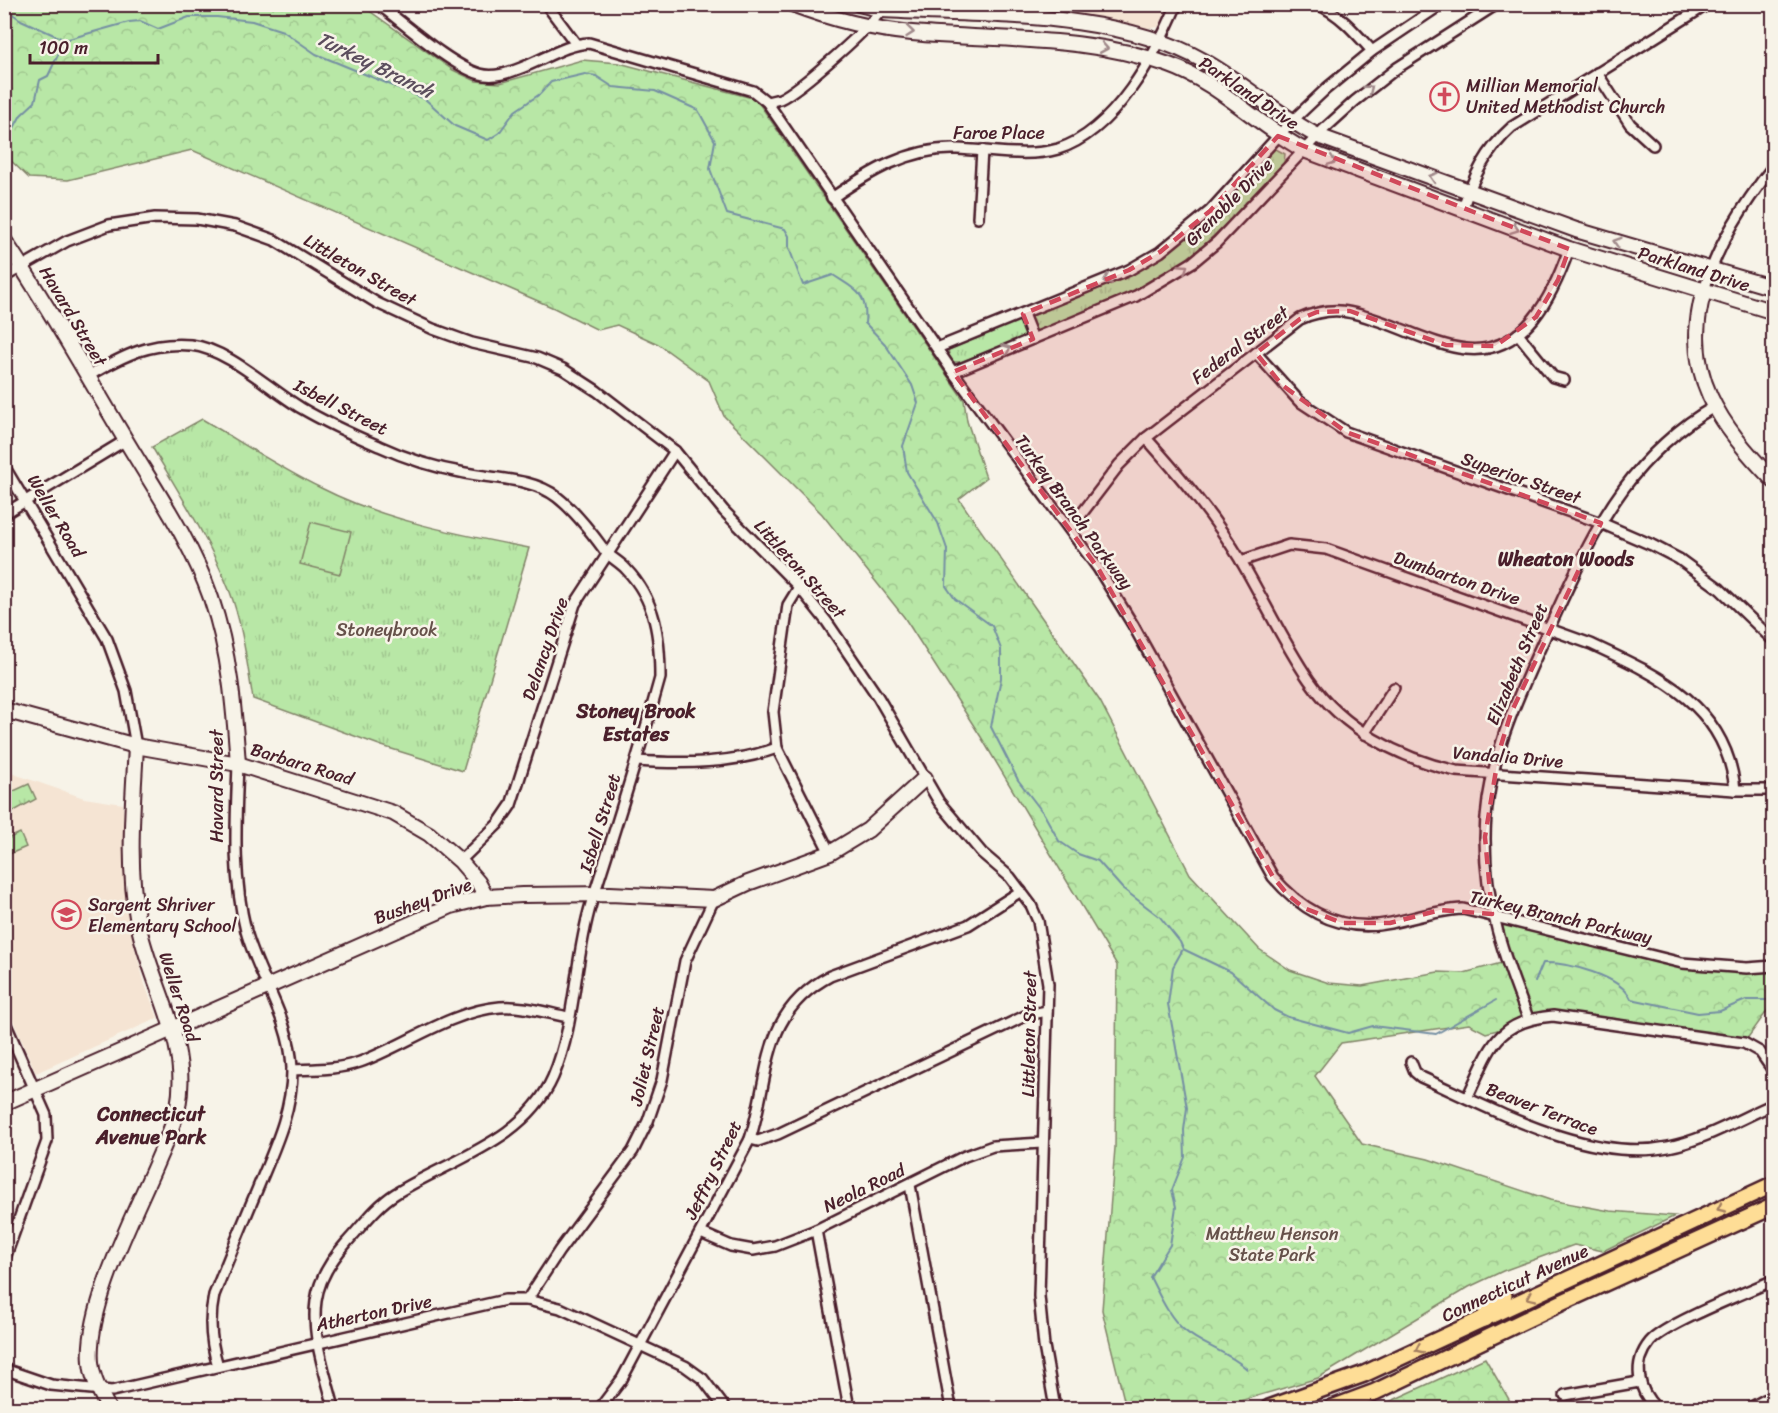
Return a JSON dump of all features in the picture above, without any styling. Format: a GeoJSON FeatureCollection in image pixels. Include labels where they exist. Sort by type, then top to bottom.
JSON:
{"type":"FeatureCollection","features":[{"type":"Feature","properties":{"kind":"main road","name":"Connecticut Avenue"},"geometry":{"type":"LineString","coordinates":[[1269,1408],[1364,1374],[1773,1184]]}},
{"type":"Feature","properties":{"kind":"main road","name":"Connecticut Avenue"},"geometry":{"type":"LineString","coordinates":[[1332,1408],[1375,1392],[1563,1302],[1773,1206]]}},
{"type":"Feature","properties":{"kind":"main road"},"geometry":{"type":"LineString","coordinates":[[1556,1286],[1563,1302]]}},
{"type":"Feature","properties":{"kind":"main road"},"geometry":{"type":"LineString","coordinates":[[1478,1322],[1491,1305],[1504,1295]]}},
{"type":"Feature","properties":{"kind":"street","name":"Turkey Branch Parkway"},"geometry":{"type":"LineString","coordinates":[[378,4],[465,67],[482,75],[500,75],[576,44],[605,46],[753,91],[766,102],[953,372],[1070,529],[1133,625],[1274,878],[1288,895],[1323,918],[1342,923],[1390,923],[1440,910],[1463,909],[1492,914],[1682,963],[1747,968],[1773,966]]}},
{"type":"Feature","properties":{"kind":"street"},"geometry":{"type":"LineString","coordinates":[[546,4],[576,44]]}},
{"type":"Feature","properties":{"kind":"street","name":"Parkland Drive"},"geometry":{"type":"LineString","coordinates":[[792,4],[825,17],[869,27],[912,33],[1072,42],[1149,58],[1193,76],[1231,99],[1278,136],[1304,150],[1569,249],[1773,312]]}},
{"type":"Feature","properties":{"kind":"street","name":"Parkland Drive"},"geometry":{"type":"LineString","coordinates":[[859,4],[1096,25],[1160,42],[1204,61],[1291,122],[1318,136],[1469,189],[1576,230],[1773,288]]}},
{"type":"Feature","properties":{"kind":"street","name":"Faroe Place"},"geometry":{"type":"LineString","coordinates":[[832,198],[872,172],[908,156],[955,149],[1041,152],[1075,142],[1096,129],[1123,101],[1160,42],[1177,4]]}},
{"type":"Feature","properties":{"kind":"street"},"geometry":{"type":"LineString","coordinates":[[1317,4],[1333,11],[1346,22],[1372,51]]}},
{"type":"Feature","properties":{"kind":"street","name":"Grenoble Drive"},"geometry":{"type":"LineString","coordinates":[[937,348],[1129,270],[1160,252],[1210,211],[1291,122],[1327,88],[1372,51],[1442,4]]}},
{"type":"Feature","properties":{"kind":"street","name":"Grenoble Drive"},"geometry":{"type":"LineString","coordinates":[[953,372],[1136,296],[1193,262],[1217,242],[1304,150],[1355,101],[1397,68],[1497,4]]}},
{"type":"Feature","properties":{"kind":"street"},"geometry":{"type":"LineString","coordinates":[[1462,210],[1469,189],[1497,141],[1512,127],[1708,4]]}},
{"type":"Feature","properties":{"kind":"street"},"geometry":{"type":"LineString","coordinates":[[766,102],[781,99],[869,27],[883,7]]}},
{"type":"Feature","properties":{"kind":"street"},"geometry":{"type":"LineString","coordinates":[[1597,73],[1630,124],[1653,145]]}},
{"type":"Feature","properties":{"kind":"street"},"geometry":{"type":"LineString","coordinates":[[978,218],[982,150]]}},
{"type":"Feature","properties":{"kind":"street"},"geometry":{"type":"LineString","coordinates":[[1773,165],[1730,229],[1709,271],[1698,310],[1696,343],[1700,373],[1714,407],[1738,442],[1773,481]]}},
{"type":"Feature","properties":{"kind":"street","name":"Littleton Street"},"geometry":{"type":"LineString","coordinates":[[4,277],[67,241],[109,225],[155,218],[197,219],[235,225],[274,240],[377,303],[433,329],[472,343],[537,358],[563,369],[597,391],[675,451],[724,511],[799,587],[857,664],[925,778],[959,829],[1021,891],[1038,921],[1048,975],[1039,1296],[1054,1408]]}},
{"type":"Feature","properties":{"kind":"street","name":"Havard Street"},"geometry":{"type":"LineString","coordinates":[[4,240],[90,375],[187,543],[211,598],[226,647],[232,680],[238,764],[234,849],[237,890],[247,934],[285,1028],[292,1070],[290,1096],[281,1132],[214,1295],[210,1310],[218,1366]]}},
{"type":"Feature","properties":{"kind":"street","name":"Federal Street"},"geometry":{"type":"LineString","coordinates":[[1070,529],[1119,465],[1146,438],[1300,319],[1329,310],[1350,311],[1446,345],[1467,349],[1495,346],[1518,334],[1536,317],[1548,299],[1569,249]]}},
{"type":"Feature","properties":{"kind":"street"},"geometry":{"type":"LineString","coordinates":[[1023,314],[1033,339]]}},
{"type":"Feature","properties":{"kind":"street"},"geometry":{"type":"LineString","coordinates":[[1518,334],[1553,377],[1564,380]]}},
{"type":"Feature","properties":{"kind":"street","name":"Isbell Street"},"geometry":{"type":"LineString","coordinates":[[90,375],[143,347],[163,344],[194,345],[216,352],[302,408],[380,447],[463,473],[543,489],[565,505],[607,553],[626,569],[646,597],[660,641],[660,678],[637,761],[591,904],[562,1054],[552,1079],[539,1102],[516,1125],[482,1147],[394,1195],[372,1213],[335,1256],[322,1278],[315,1302],[318,1342],[334,1408]]}},
{"type":"Feature","properties":{"kind":"street","name":"Superior Street"},"geometry":{"type":"LineString","coordinates":[[1256,353],[1299,401],[1346,432],[1601,523],[1679,560],[1720,589],[1773,641]]}},
{"type":"Feature","properties":{"kind":"street","name":"Elizabeth Street"},"geometry":{"type":"LineString","coordinates":[[1528,1018],[1506,962],[1492,914],[1485,837],[1494,774],[1511,714],[1584,551],[1601,523],[1625,487],[1648,460],[1700,415],[1714,407]]}},
{"type":"Feature","properties":{"kind":"street","name":"Vandalia Drive"},"geometry":{"type":"LineString","coordinates":[[1146,438],[1192,490],[1240,561],[1309,680],[1332,707],[1364,734],[1425,764],[1456,771],[1735,790],[1773,790]]}},
{"type":"Feature","properties":{"kind":"street"},"geometry":{"type":"LineString","coordinates":[[4,514],[126,440]]}},
{"type":"Feature","properties":{"kind":"street","name":"Delancy Drive"},"geometry":{"type":"LineString","coordinates":[[460,861],[498,824],[511,805],[575,604],[675,451]]}},
{"type":"Feature","properties":{"kind":"street","name":"Weller Road"},"geometry":{"type":"LineString","coordinates":[[4,466],[107,639],[126,691],[136,746],[132,833],[134,891],[147,958],[172,1028],[180,1072],[178,1106],[102,1294],[90,1333],[94,1380],[108,1408]]}},
{"type":"Feature","properties":{"kind":"street","name":"Dumbarton Drive"},"geometry":{"type":"LineString","coordinates":[[1240,561],[1289,545],[1326,549],[1549,628],[1625,660],[1692,701],[1707,717],[1725,744],[1732,764],[1735,790]]}},
{"type":"Feature","properties":{"kind":"street"},"geometry":{"type":"LineString","coordinates":[[799,587],[788,605],[777,678],[773,712],[777,748],[830,853]]}},
{"type":"Feature","properties":{"kind":"street"},"geometry":{"type":"LineString","coordinates":[[1364,734],[1394,688]]}},
{"type":"Feature","properties":{"kind":"street","name":"Barbara Road"},"geometry":{"type":"LineString","coordinates":[[4,710],[136,746],[238,764],[393,813],[429,834],[460,861],[478,882],[486,897]]}},
{"type":"Feature","properties":{"kind":"street"},"geometry":{"type":"LineString","coordinates":[[637,761],[664,763],[738,759],[777,748]]}},
{"type":"Feature","properties":{"kind":"street","name":"Bushey Drive"},"geometry":{"type":"LineString","coordinates":[[4,1103],[425,916],[486,897],[596,894],[714,899],[748,882],[830,853],[868,830],[925,778]]}},
{"type":"Feature","properties":{"kind":"street","name":"Jeffry Street"},"geometry":{"type":"LineString","coordinates":[[600,1408],[622,1379],[750,1139],[776,1030],[798,999],[830,976],[968,925],[1021,891]]}},
{"type":"Feature","properties":{"kind":"street","name":"Joliet Street"},"geometry":{"type":"LineString","coordinates":[[527,1300],[559,1251],[633,1151],[648,1121],[662,1080],[685,961],[714,899]]}},
{"type":"Feature","properties":{"kind":"street"},"geometry":{"type":"LineString","coordinates":[[292,1070],[320,1071],[360,1062],[462,1017],[490,1008],[516,1007],[568,1017]]}},
{"type":"Feature","properties":{"kind":"street"},"geometry":{"type":"LineString","coordinates":[[750,1139],[758,1141],[778,1134],[1027,1015],[1047,1011]]}},
{"type":"Feature","properties":{"kind":"street"},"geometry":{"type":"LineString","coordinates":[[1467,1098],[1494,1041],[1512,1026],[1528,1018],[1553,1016],[1744,1043],[1760,1052],[1773,1072]]}},
{"type":"Feature","properties":{"kind":"street"},"geometry":{"type":"LineString","coordinates":[[4,1020],[37,1090],[46,1115],[46,1141],[4,1261]]}},
{"type":"Feature","properties":{"kind":"street","name":"Beaver Terrace"},"geometry":{"type":"LineString","coordinates":[[1411,1062],[1415,1072],[1421,1077],[1467,1098],[1576,1143],[1610,1150],[1666,1148],[1693,1141],[1773,1104]]}},
{"type":"Feature","properties":{"kind":"street","name":"Neola Road"},"geometry":{"type":"LineString","coordinates":[[700,1233],[731,1246],[753,1250],[775,1246],[816,1230],[965,1156],[993,1146],[1042,1143]]}},
{"type":"Feature","properties":{"kind":"street"},"geometry":{"type":"LineString","coordinates":[[910,1185],[951,1408]]}},
{"type":"Feature","properties":{"kind":"street"},"geometry":{"type":"LineString","coordinates":[[816,1230],[849,1408]]}},
{"type":"Feature","properties":{"kind":"street"},"geometry":{"type":"LineString","coordinates":[[1656,1408],[1647,1398],[1639,1383],[1639,1367],[1651,1341],[1668,1328],[1773,1280]]}},
{"type":"Feature","properties":{"kind":"street","name":"Atherton Drive"},"geometry":{"type":"LineString","coordinates":[[4,1369],[51,1385],[101,1391],[130,1388],[318,1342],[505,1300],[527,1300],[560,1308],[685,1366],[703,1379],[725,1408]]}},
{"type":"Feature","properties":{"kind":"street"},"geometry":{"type":"LineString","coordinates":[[1565,1395],[1639,1383]]}},
{"type":"Feature","properties":{"kind":"street"},"geometry":{"type":"LineString","coordinates":[[1750,1408],[1773,1395]]}},
{"type":"Feature","properties":{"kind":"street"},"geometry":{"type":"LineString","coordinates":[[486,1408],[524,1408]]}},
{"type":"Feature","properties":{"kind":"highlighted area"},"geometry":{"type":"Polygon","coordinates":[[[1278,136],[1569,249],[1558,280],[1536,317],[1495,346],[1446,345],[1350,311],[1317,312],[1300,319],[1256,353],[1282,385],[1346,432],[1601,523],[1511,713],[1499,752],[1485,837],[1492,914],[1440,910],[1390,923],[1342,923],[1304,908],[1288,895],[1273,877],[1098,568],[953,372],[1033,339],[1023,314],[1129,270],[1160,252],[1210,211],[1278,136]]]}},
{"type":"Feature","properties":{"kind":"shaded area"},"geometry":{"type":"Polygon","coordinates":[[[904,5],[1169,5],[1159,27],[1142,29],[904,5]]]}},
{"type":"Feature","properties":{"kind":"shaded area","name":"Sargent Shriver Elementary School"},"geometry":{"type":"Polygon","coordinates":[[[5,771],[84,798],[123,804],[125,889],[133,941],[145,985],[158,1018],[36,1073],[5,1002],[5,771]]]}},
{"type":"Feature","properties":{"kind":"green space","name":"Matthew Henson State Park"},"geometry":{"type":"Polygon","coordinates":[[[4,5],[361,5],[453,70],[476,81],[500,83],[582,60],[619,63],[756,99],[964,400],[967,421],[986,478],[959,499],[1100,701],[1190,874],[1259,949],[1290,970],[1329,983],[1362,986],[1438,972],[1464,973],[1505,962],[1492,914],[1682,963],[1773,966],[1773,1008],[1770,1007],[1744,1043],[1553,1016],[1486,1033],[1469,1024],[1341,1043],[1315,1076],[1362,1144],[1428,1159],[1550,1200],[1610,1211],[1675,1216],[1603,1251],[1574,1245],[1503,1271],[1469,1287],[1318,1378],[1216,1408],[1126,1408],[1102,1310],[1115,1148],[1117,965],[981,737],[904,617],[822,514],[724,416],[709,381],[658,344],[617,325],[598,330],[554,308],[192,150],[68,180],[29,178],[5,155],[4,5]]]}},
{"type":"Feature","properties":{"kind":"green space"},"geometry":{"type":"Polygon","coordinates":[[[1274,148],[1285,154],[1284,163],[1204,245],[1176,267],[1120,299],[1035,333],[1029,317],[1116,281],[1162,254],[1274,148]]]}},
{"type":"Feature","properties":{"kind":"green space"},"geometry":{"type":"Polygon","coordinates":[[[1020,320],[1026,337],[960,362],[951,362],[948,350],[1020,320]]]}},
{"type":"Feature","properties":{"kind":"green space","name":"Stoneybrook"},"geometry":{"type":"Polygon","coordinates":[[[202,419],[291,472],[370,509],[423,525],[529,548],[463,771],[382,746],[253,699],[241,632],[230,592],[204,536],[152,447],[202,419]]]}},
{"type":"Feature","properties":{"kind":"green space"},"geometry":{"type":"Polygon","coordinates":[[[311,522],[351,532],[340,574],[300,564],[311,522]]]}},
{"type":"Feature","properties":{"kind":"green space"},"geometry":{"type":"Polygon","coordinates":[[[29,784],[36,799],[5,816],[5,795],[29,784]]]}},
{"type":"Feature","properties":{"kind":"green space"},"geometry":{"type":"Polygon","coordinates":[[[20,833],[26,847],[5,856],[5,840],[20,833]]]}},
{"type":"Feature","properties":{"kind":"green space"},"geometry":{"type":"Polygon","coordinates":[[[1485,1358],[1514,1408],[1376,1408],[1485,1358]]]}},
{"type":"Feature","properties":{"kind":"waterway","name":"Turkey Branch"},"geometry":{"type":"LineString","coordinates":[[4,8],[21,20],[65,40],[129,22],[140,21],[158,29],[189,17],[252,21],[283,31],[316,54],[425,99],[455,126],[488,140],[499,133],[515,111],[540,94],[551,82],[585,74],[596,76],[613,87],[655,91],[698,110],[715,141],[710,169],[727,214],[785,229],[789,236],[789,248],[803,285],[833,275],[859,293],[864,305],[865,323],[885,344],[912,385],[918,403],[903,446],[907,472],[938,523],[947,549],[946,586],[955,599],[992,626],[1001,649],[1001,678],[991,727],[1018,780],[1044,814],[1059,841],[1078,854],[1098,861],[1122,888],[1160,917],[1180,942],[1183,949],[1173,967],[1168,1004],[1187,1108],[1184,1130],[1185,1157],[1172,1190],[1176,1207],[1170,1245],[1150,1277],[1168,1311],[1183,1329],[1247,1369]]}},
{"type":"Feature","properties":{"kind":"waterway"},"geometry":{"type":"LineString","coordinates":[[4,146],[21,115],[35,102],[40,80],[48,76],[65,40]]}},
{"type":"Feature","properties":{"kind":"waterway"},"geometry":{"type":"LineString","coordinates":[[1183,949],[1231,972],[1274,1010],[1288,1017],[1348,1033],[1373,1026],[1436,1034],[1496,1000]]}},
{"type":"Feature","properties":{"kind":"waterway"},"geometry":{"type":"LineString","coordinates":[[1535,982],[1543,963],[1553,963],[1579,968],[1605,977],[1625,991],[1631,999],[1698,1013],[1720,1011],[1746,1000],[1774,1000]]}},
{"type":"Feature","properties":{"kind":"place","name":"Millian Memorial United Methodist Church"},"geometry":{"type":"Point","coordinates":[1445,96]}},
{"type":"Feature","properties":{"kind":"place","name":"Sargent Shriver Elementary School"},"geometry":{"type":"Point","coordinates":[67,915]}},
{"type":"Feature","properties":{"kind":"district","name":"Wheaton Woods"},"geometry":{"type":"Point","coordinates":[1566,559]}},
{"type":"Feature","properties":{"kind":"district","name":"Stoney Brook Estates"},"geometry":{"type":"Point","coordinates":[636,722]}},
{"type":"Feature","properties":{"kind":"district","name":"Connecticut Avenue Park"},"geometry":{"type":"Point","coordinates":[151,1126]}}]}
